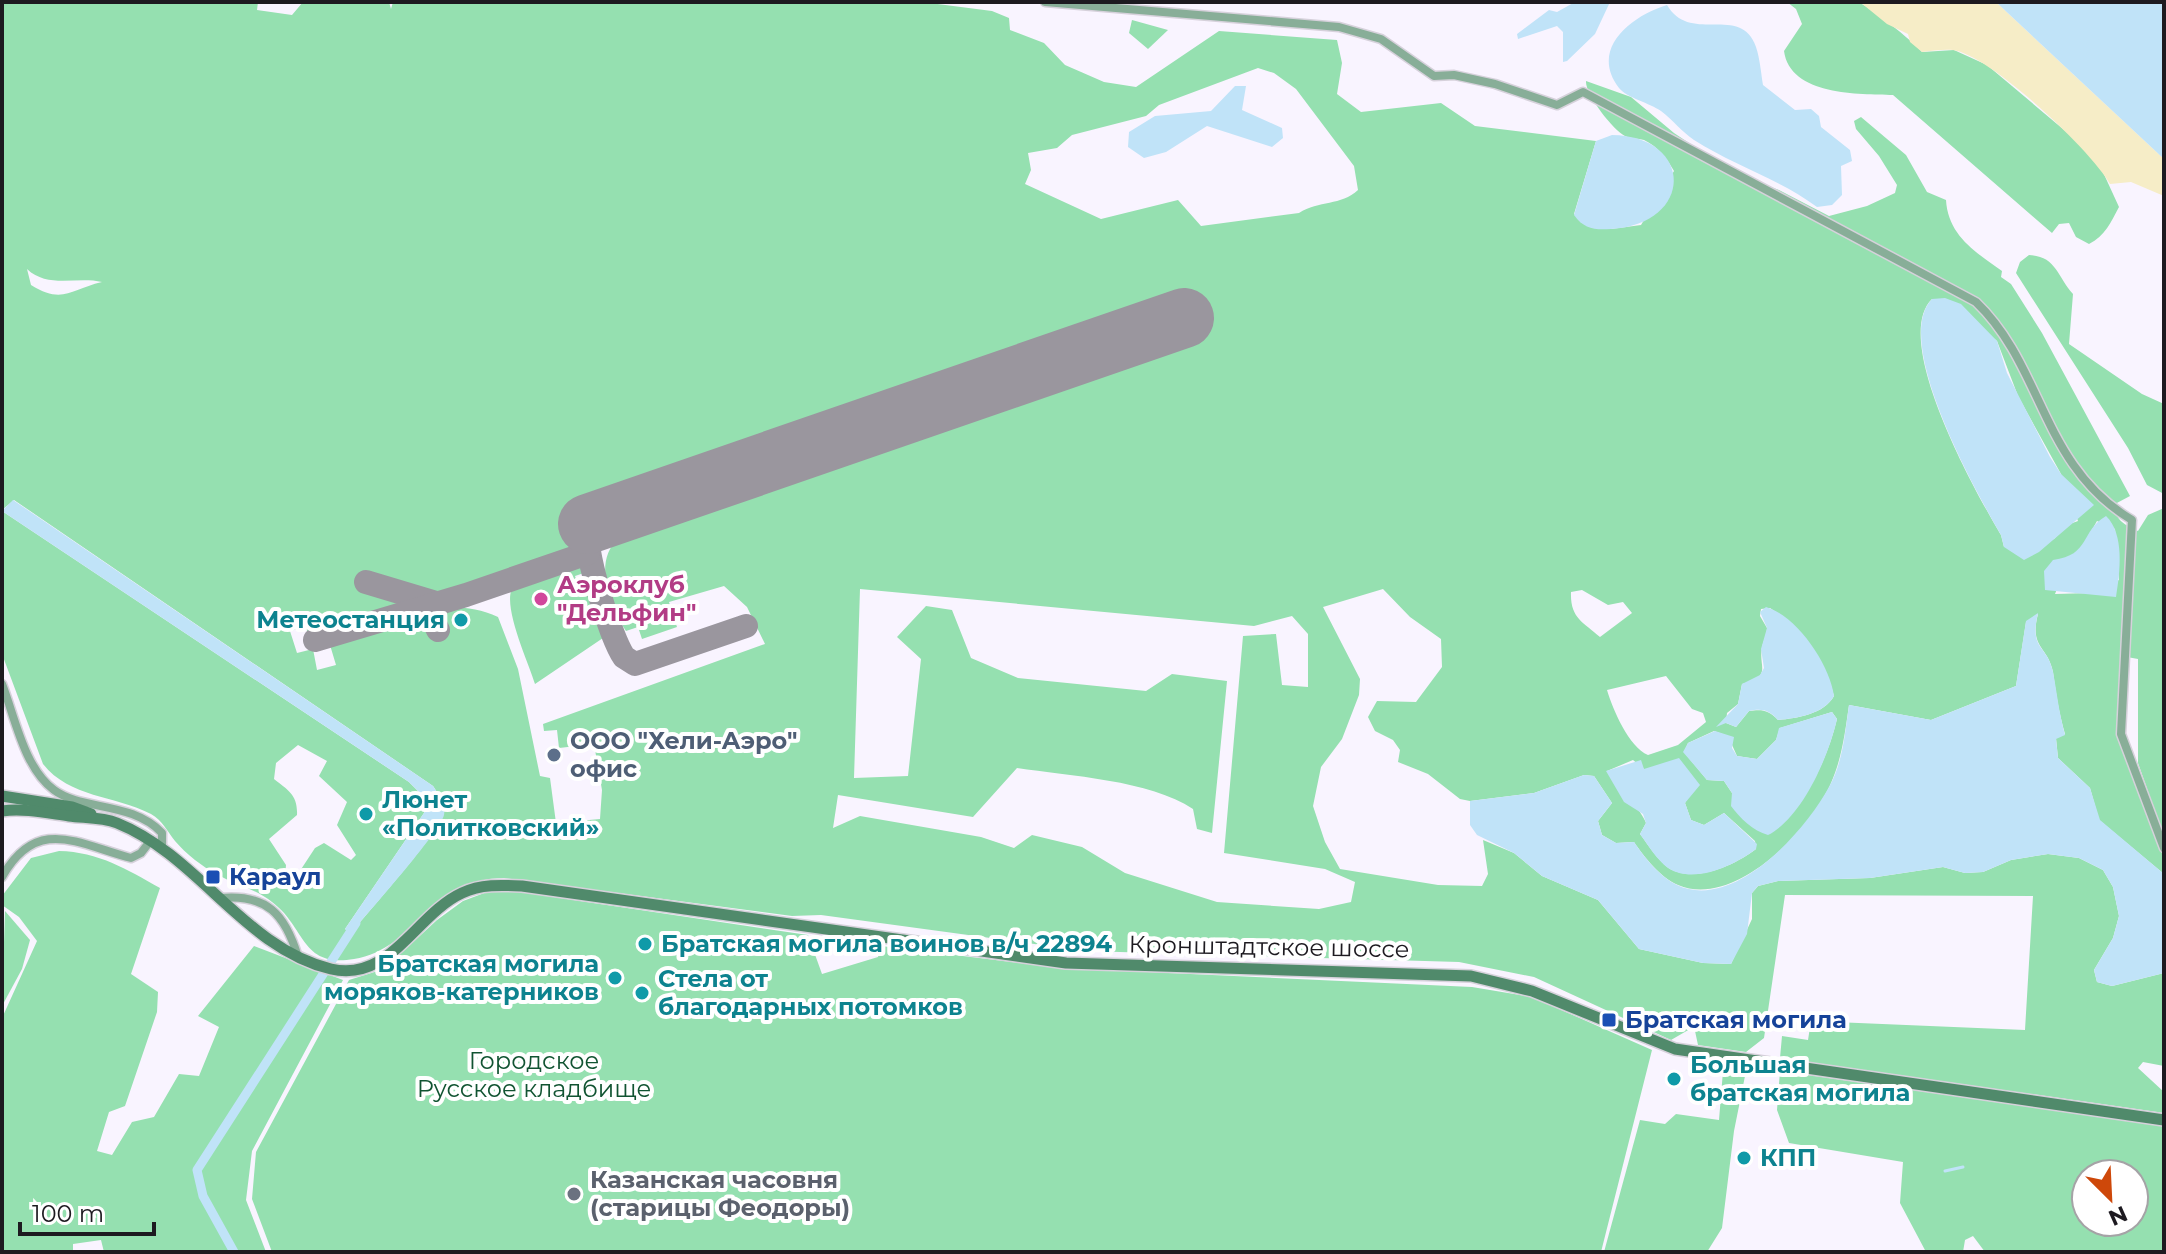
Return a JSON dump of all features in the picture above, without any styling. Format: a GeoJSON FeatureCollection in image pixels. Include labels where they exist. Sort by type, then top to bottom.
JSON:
{"type":"FeatureCollection","features":[{"type":"Feature","properties":{"kind":"street"},"geometry":{"type":"LineString","coordinates":[[1045,2],[1339,27],[1381,39],[1434,76],[1454,75],[1495,84],[1557,105],[1583,92],[1976,302],[1999,326],[2080,478],[2105,503],[2132,520],[2121,734],[2164,848]]}},
{"type":"Feature","properties":{"kind":"street"},"geometry":{"type":"LineString","coordinates":[[2,684],[43,780],[68,797],[117,808],[144,819],[162,833],[156,844],[131,858],[92,844],[50,839],[34,841],[22,848],[2,877]]}},
{"type":"Feature","properties":{"kind":"street","name":"Кронштадтское шоссе"},"geometry":{"type":"LineString","coordinates":[[5,803],[72,807],[114,822],[156,844],[259,932],[298,957],[332,969],[349,971],[377,964],[445,903],[461,893],[491,885],[522,886],[1066,963],[1471,976],[1532,991],[1675,1049],[2164,1120]]}},
{"type":"Feature","properties":{"kind":"street"},"geometry":{"type":"LineString","coordinates":[[221,898],[244,896],[284,919],[298,957]]}},
{"type":"Feature","properties":{"kind":"green space"},"geometry":{"type":"Polygon","coordinates":[[[2,2],[258,2],[257,10],[292,15],[303,2],[389,2],[391,9],[393,2],[922,2],[992,11],[1009,18],[1010,30],[1044,43],[1065,65],[1104,82],[1136,87],[1219,31],[1337,40],[1342,63],[1337,94],[1361,112],[1441,103],[1475,126],[1596,141],[1574,214],[1611,229],[1641,225],[1674,171],[1653,146],[1644,140],[1625,136],[1614,127],[1595,103],[1586,81],[1631,97],[1674,133],[1734,173],[1779,190],[1829,216],[1867,206],[1895,193],[1897,185],[1879,156],[1856,129],[1854,121],[1861,117],[1906,155],[1927,192],[1946,200],[1957,233],[2002,271],[2001,277],[2011,284],[2042,333],[2130,496],[2115,504],[2118,518],[2138,531],[2148,515],[2164,508],[2164,837],[2138,763],[2138,659],[2127,657],[2119,735],[2164,857],[2164,874],[2099,820],[2090,788],[2058,758],[2056,738],[2065,734],[2051,663],[2037,640],[2038,614],[2026,622],[2016,686],[1931,720],[1849,705],[1835,774],[1806,823],[1768,861],[1745,876],[1723,886],[1700,889],[1678,885],[1665,877],[1634,842],[1616,843],[1602,835],[1598,821],[1612,803],[1594,776],[1584,775],[1534,793],[1470,801],[1460,799],[1428,774],[1398,762],[1400,750],[1393,740],[1375,731],[1368,717],[1377,701],[1416,702],[1442,667],[1441,639],[1410,617],[1383,589],[1323,607],[1360,679],[1359,695],[1342,739],[1321,767],[1313,806],[1325,842],[1340,869],[1438,885],[1482,886],[1488,874],[1483,840],[1514,853],[1542,876],[1598,900],[1639,949],[1703,963],[1731,964],[1752,919],[1752,893],[1758,886],[1778,881],[1870,878],[1943,867],[1965,873],[1983,872],[2011,860],[2048,854],[2079,858],[2103,870],[2113,887],[2119,916],[2113,938],[2094,970],[2097,982],[2112,986],[2164,973],[2164,1066],[2143,1062],[2138,1068],[2164,1092],[2164,1113],[1780,1058],[1782,1036],[1808,1040],[1811,1021],[2025,1030],[2033,896],[1785,895],[1764,1038],[1746,1052],[1698,1045],[1695,1031],[1690,1029],[1671,1040],[1534,977],[1459,962],[1086,951],[821,915],[792,916],[504,878],[480,881],[459,889],[394,942],[375,953],[354,959],[323,957],[313,952],[272,902],[201,864],[179,846],[151,814],[79,790],[54,775],[43,764],[2,654],[2,511],[409,782],[420,793],[426,810],[345,929],[351,933],[439,823],[443,807],[433,786],[14,500],[2,510],[2,2]],[[1258,68],[1159,105],[1146,116],[1072,135],[1057,148],[1028,153],[1031,170],[1025,184],[1101,219],[1178,200],[1201,226],[1299,213],[1344,199],[1358,190],[1354,166],[1296,89],[1274,73],[1258,68]],[[27,269],[31,285],[51,294],[67,294],[102,282],[44,279],[27,269]],[[1190,293],[562,510],[577,553],[507,578],[309,637],[306,627],[290,631],[297,653],[313,649],[317,670],[336,665],[330,645],[338,635],[398,616],[458,607],[498,617],[518,669],[540,776],[550,778],[556,823],[600,819],[602,790],[594,744],[559,748],[557,730],[544,731],[543,724],[765,644],[747,607],[724,586],[669,602],[677,627],[642,639],[638,627],[626,631],[614,609],[605,571],[606,559],[619,538],[1205,335],[1190,293]],[[1932,299],[1922,319],[1922,347],[1941,417],[2001,535],[2004,547],[2054,539],[2067,525],[2078,521],[2061,474],[2018,396],[1997,341],[1945,299],[1932,299]],[[2097,521],[2080,551],[2069,558],[2055,594],[2091,593],[2119,580],[2115,529],[2097,521]],[[860,589],[854,778],[908,776],[921,659],[897,637],[926,606],[952,610],[971,658],[1018,678],[1146,691],[1172,674],[1227,681],[1212,833],[1197,829],[1193,809],[1155,791],[1017,768],[973,817],[838,795],[833,828],[860,816],[981,837],[1014,848],[1032,835],[1082,847],[1125,873],[1217,902],[1319,909],[1351,902],[1355,882],[1325,869],[1224,853],[1243,636],[1276,634],[1282,685],[1308,687],[1308,634],[1292,616],[1254,626],[860,589]],[[1582,590],[1571,592],[1571,601],[1579,619],[1600,637],[1632,613],[1623,602],[1608,605],[1582,590]],[[1770,608],[1761,609],[1760,616],[1767,628],[1761,655],[1761,674],[1742,684],[1738,704],[1727,713],[1726,723],[1736,727],[1749,711],[1765,711],[1778,720],[1794,718],[1817,711],[1834,696],[1825,670],[1802,635],[1770,608]],[[1666,676],[1607,690],[1634,744],[1648,755],[1678,745],[1706,722],[1703,713],[1692,709],[1666,676]],[[1832,712],[1780,728],[1776,740],[1757,759],[1737,756],[1728,736],[1714,731],[1688,743],[1684,752],[1707,780],[1724,781],[1732,793],[1732,800],[1778,828],[1815,778],[1837,719],[1832,712]],[[298,745],[276,763],[274,779],[296,802],[297,815],[269,839],[286,865],[285,878],[294,880],[315,848],[324,843],[351,860],[356,855],[337,825],[347,802],[319,776],[327,761],[298,745]],[[1633,760],[1607,771],[1646,823],[1640,834],[1658,858],[1680,873],[1715,870],[1756,849],[1755,841],[1724,813],[1704,825],[1691,820],[1685,803],[1692,791],[1644,769],[1633,760]]]}},
{"type":"Feature","properties":{"kind":"green space"},"geometry":{"type":"Polygon","coordinates":[[[1787,2],[1857,2],[1890,24],[1922,52],[1954,50],[1987,65],[2082,145],[2102,170],[2119,207],[2107,228],[2089,244],[2076,237],[2069,223],[2059,224],[2052,233],[1893,95],[1828,90],[1799,77],[1789,66],[1784,51],[1802,24],[1796,9],[1787,2]]]}},
{"type":"Feature","properties":{"kind":"green space"},"geometry":{"type":"Polygon","coordinates":[[[1132,20],[1168,30],[1148,49],[1129,33],[1132,20]]]}},
{"type":"Feature","properties":{"kind":"green space"},"geometry":{"type":"Polygon","coordinates":[[[2029,255],[2051,263],[2073,294],[2069,344],[2142,394],[2164,404],[2164,494],[2147,485],[2128,448],[2016,273],[2020,262],[2029,255]]]}},
{"type":"Feature","properties":{"kind":"green space"},"geometry":{"type":"Polygon","coordinates":[[[570,565],[581,566],[584,573],[575,576],[580,591],[589,588],[603,638],[535,684],[512,615],[511,591],[516,584],[528,578],[570,565]]]}},
{"type":"Feature","properties":{"kind":"green space"},"geometry":{"type":"Polygon","coordinates":[[[59,851],[100,858],[160,888],[131,974],[158,992],[157,1012],[125,1106],[109,1112],[97,1151],[112,1155],[132,1122],[154,1117],[179,1074],[199,1076],[219,1027],[198,1016],[254,946],[343,980],[252,1151],[246,1200],[266,1252],[104,1252],[101,1240],[73,1244],[73,1252],[2,1252],[2,1018],[37,941],[19,917],[2,905],[2,896],[31,858],[59,851]]]}},
{"type":"Feature","properties":{"kind":"green space","name":"Городское Русское кладбище"},"geometry":{"type":"Polygon","coordinates":[[[487,892],[520,892],[808,935],[822,974],[878,957],[881,946],[1060,968],[1472,987],[1532,997],[1652,1050],[1601,1252],[272,1252],[252,1199],[256,1152],[349,980],[384,969],[437,920],[463,901],[487,892]]]}},
{"type":"Feature","properties":{"kind":"green space"},"geometry":{"type":"Polygon","coordinates":[[[5,911],[30,940],[22,969],[2,1006],[5,911]]]}},
{"type":"Feature","properties":{"kind":"green space"},"geometry":{"type":"Polygon","coordinates":[[[1728,1066],[1745,1076],[1734,1131],[1722,1228],[1707,1252],[1604,1252],[1640,1120],[1665,1124],[1676,1114],[1719,1120],[1723,1071],[1728,1066]]]}},
{"type":"Feature","properties":{"kind":"green space"},"geometry":{"type":"Polygon","coordinates":[[[1780,1071],[2164,1126],[2164,1252],[1985,1252],[1973,1236],[1965,1240],[1963,1252],[1926,1252],[1900,1203],[1903,1162],[1789,1143],[1777,1110],[1780,1071]]]}},
{"type":"Feature","properties":{"kind":"sand"},"geometry":{"type":"Polygon","coordinates":[[[1860,2],[1996,2],[2164,159],[2164,196],[2131,182],[2110,184],[2062,128],[1990,68],[1953,50],[1922,52],[1910,42],[1908,34],[1887,24],[1860,2]]]}},
{"type":"Feature","properties":{"kind":"water"},"geometry":{"type":"Polygon","coordinates":[[[1575,2],[1610,2],[1595,34],[1567,61],[1563,62],[1563,32],[1557,26],[1518,39],[1517,34],[1549,10],[1557,12],[1575,2]]]}},
{"type":"Feature","properties":{"kind":"water"},"geometry":{"type":"Polygon","coordinates":[[[1996,2],[2164,2],[2164,159],[1996,2]]]}},
{"type":"Feature","properties":{"kind":"water"},"geometry":{"type":"Polygon","coordinates":[[[1667,5],[1688,22],[1727,25],[1749,34],[1756,47],[1763,85],[1795,110],[1811,109],[1819,116],[1821,127],[1850,150],[1852,161],[1841,166],[1842,195],[1832,205],[1817,207],[1787,188],[1709,149],[1661,111],[1619,88],[1611,74],[1609,60],[1618,36],[1640,17],[1667,5]]]}},
{"type":"Feature","properties":{"kind":"water"},"geometry":{"type":"Polygon","coordinates":[[[1235,86],[1246,86],[1242,110],[1282,128],[1283,138],[1272,147],[1207,126],[1166,152],[1144,158],[1128,147],[1129,132],[1155,116],[1211,111],[1235,86]]]}},
{"type":"Feature","properties":{"kind":"water"},"geometry":{"type":"Polygon","coordinates":[[[1612,135],[1639,139],[1658,149],[1670,164],[1674,180],[1670,197],[1658,212],[1639,224],[1594,229],[1574,215],[1596,141],[1612,135]]]}},
{"type":"Feature","properties":{"kind":"water"},"geometry":{"type":"Polygon","coordinates":[[[1945,298],[1961,304],[1997,341],[2007,373],[2050,457],[2061,474],[2094,505],[2039,552],[2024,560],[2004,547],[2001,535],[1957,453],[1929,381],[1922,348],[1922,319],[1932,299],[1945,298]]]}},
{"type":"Feature","properties":{"kind":"water"},"geometry":{"type":"Polygon","coordinates":[[[13,500],[433,786],[444,807],[440,824],[350,934],[345,929],[426,810],[420,793],[409,782],[2,511],[13,500]]]}},
{"type":"Feature","properties":{"kind":"water"},"geometry":{"type":"Polygon","coordinates":[[[2106,516],[2119,543],[2116,597],[2045,590],[2044,571],[2053,560],[2074,553],[2092,528],[2106,516]]]}},
{"type":"Feature","properties":{"kind":"water"},"geometry":{"type":"Polygon","coordinates":[[[1766,607],[1789,620],[1810,643],[1826,670],[1834,696],[1824,707],[1802,716],[1778,720],[1765,711],[1754,710],[1749,711],[1736,727],[1726,723],[1716,727],[1738,704],[1742,684],[1760,675],[1764,668],[1761,649],[1767,628],[1760,612],[1766,607]]]}},
{"type":"Feature","properties":{"kind":"water"},"geometry":{"type":"Polygon","coordinates":[[[2038,613],[2037,641],[2053,672],[2065,735],[2056,739],[2058,758],[2090,788],[2100,820],[2164,874],[2164,973],[2112,986],[2097,982],[2094,970],[2113,938],[2119,916],[2113,887],[2103,870],[2079,858],[2048,854],[2011,860],[1983,872],[1965,873],[1943,867],[1870,878],[1778,881],[1758,886],[1752,893],[1747,934],[1731,964],[1703,963],[1639,949],[1598,900],[1542,876],[1514,853],[1477,835],[1470,825],[1470,801],[1534,793],[1584,775],[1594,776],[1612,803],[1598,821],[1602,835],[1616,843],[1634,842],[1659,872],[1677,885],[1699,890],[1721,887],[1765,863],[1803,825],[1818,805],[1837,768],[1849,705],[1931,720],[2016,686],[2026,621],[2038,613]]]}},
{"type":"Feature","properties":{"kind":"water"},"geometry":{"type":"Polygon","coordinates":[[[1832,712],[1837,719],[1813,784],[1792,814],[1768,835],[1752,827],[1735,811],[1731,806],[1732,793],[1724,781],[1707,780],[1683,752],[1688,743],[1715,731],[1734,737],[1732,748],[1737,756],[1757,759],[1776,740],[1779,728],[1832,712]]]}},
{"type":"Feature","properties":{"kind":"water"},"geometry":{"type":"Polygon","coordinates":[[[1679,758],[1700,785],[1685,803],[1691,820],[1704,825],[1724,813],[1757,844],[1756,849],[1726,867],[1702,874],[1678,873],[1656,857],[1640,834],[1646,823],[1643,814],[1624,802],[1606,771],[1641,760],[1644,769],[1679,758]]]}},
{"type":"Feature","properties":{"kind":"waterway"},"geometry":{"type":"LineString","coordinates":[[234,1252],[203,1196],[197,1170],[356,923]]}},
{"type":"Feature","properties":{"kind":"waterway"},"geometry":{"type":"LineString","coordinates":[[1945,1171],[1963,1167]]}},
{"type":"Feature","properties":{"kind":"taxiway"},"geometry":{"type":"LineString","coordinates":[[588,524],[589,551],[598,591],[624,657],[635,664],[746,626]]}},
{"type":"Feature","properties":{"kind":"taxiway"},"geometry":{"type":"LineString","coordinates":[[315,640],[466,595],[588,553]]}},
{"type":"Feature","properties":{"kind":"taxiway"},"geometry":{"type":"LineString","coordinates":[[366,582],[436,603],[432,618],[438,630]]}},
{"type":"Feature","properties":{"kind":"runway"},"geometry":{"type":"LineString","coordinates":[[588,524],[1184,318]]}},
{"type":"Feature","properties":{"kind":"place","name":"Аэроклуб \"Дельфин\""},"geometry":{"type":"Point","coordinates":[541,599]}},
{"type":"Feature","properties":{"kind":"place","name":"Метеостанция"},"geometry":{"type":"Point","coordinates":[461,620]}},
{"type":"Feature","properties":{"kind":"place","name":"ООО \"Хели-Аэро\" офис"},"geometry":{"type":"Point","coordinates":[554,755]}},
{"type":"Feature","properties":{"kind":"place","name":"Люнет «Политковский»"},"geometry":{"type":"Point","coordinates":[366,814]}},
{"type":"Feature","properties":{"kind":"place","name":"Караул"},"geometry":{"type":"Point","coordinates":[213,877]}},
{"type":"Feature","properties":{"kind":"place","name":"Братская могила воинов в/ч 22894"},"geometry":{"type":"Point","coordinates":[645,944]}},
{"type":"Feature","properties":{"kind":"place","name":"Братская могила моряков-катерников"},"geometry":{"type":"Point","coordinates":[615,978]}},
{"type":"Feature","properties":{"kind":"place","name":"Стела от благодарных потомков"},"geometry":{"type":"Point","coordinates":[642,993]}},
{"type":"Feature","properties":{"kind":"place","name":"Братская могила"},"geometry":{"type":"Point","coordinates":[1609,1020]}},
{"type":"Feature","properties":{"kind":"place","name":"Большая братская могила"},"geometry":{"type":"Point","coordinates":[1674,1079]}},
{"type":"Feature","properties":{"kind":"place","name":"КПП"},"geometry":{"type":"Point","coordinates":[1744,1158]}},
{"type":"Feature","properties":{"kind":"place","name":"Казанская часовня (старицы Феодоры)"},"geometry":{"type":"Point","coordinates":[574,1194]}}]}
